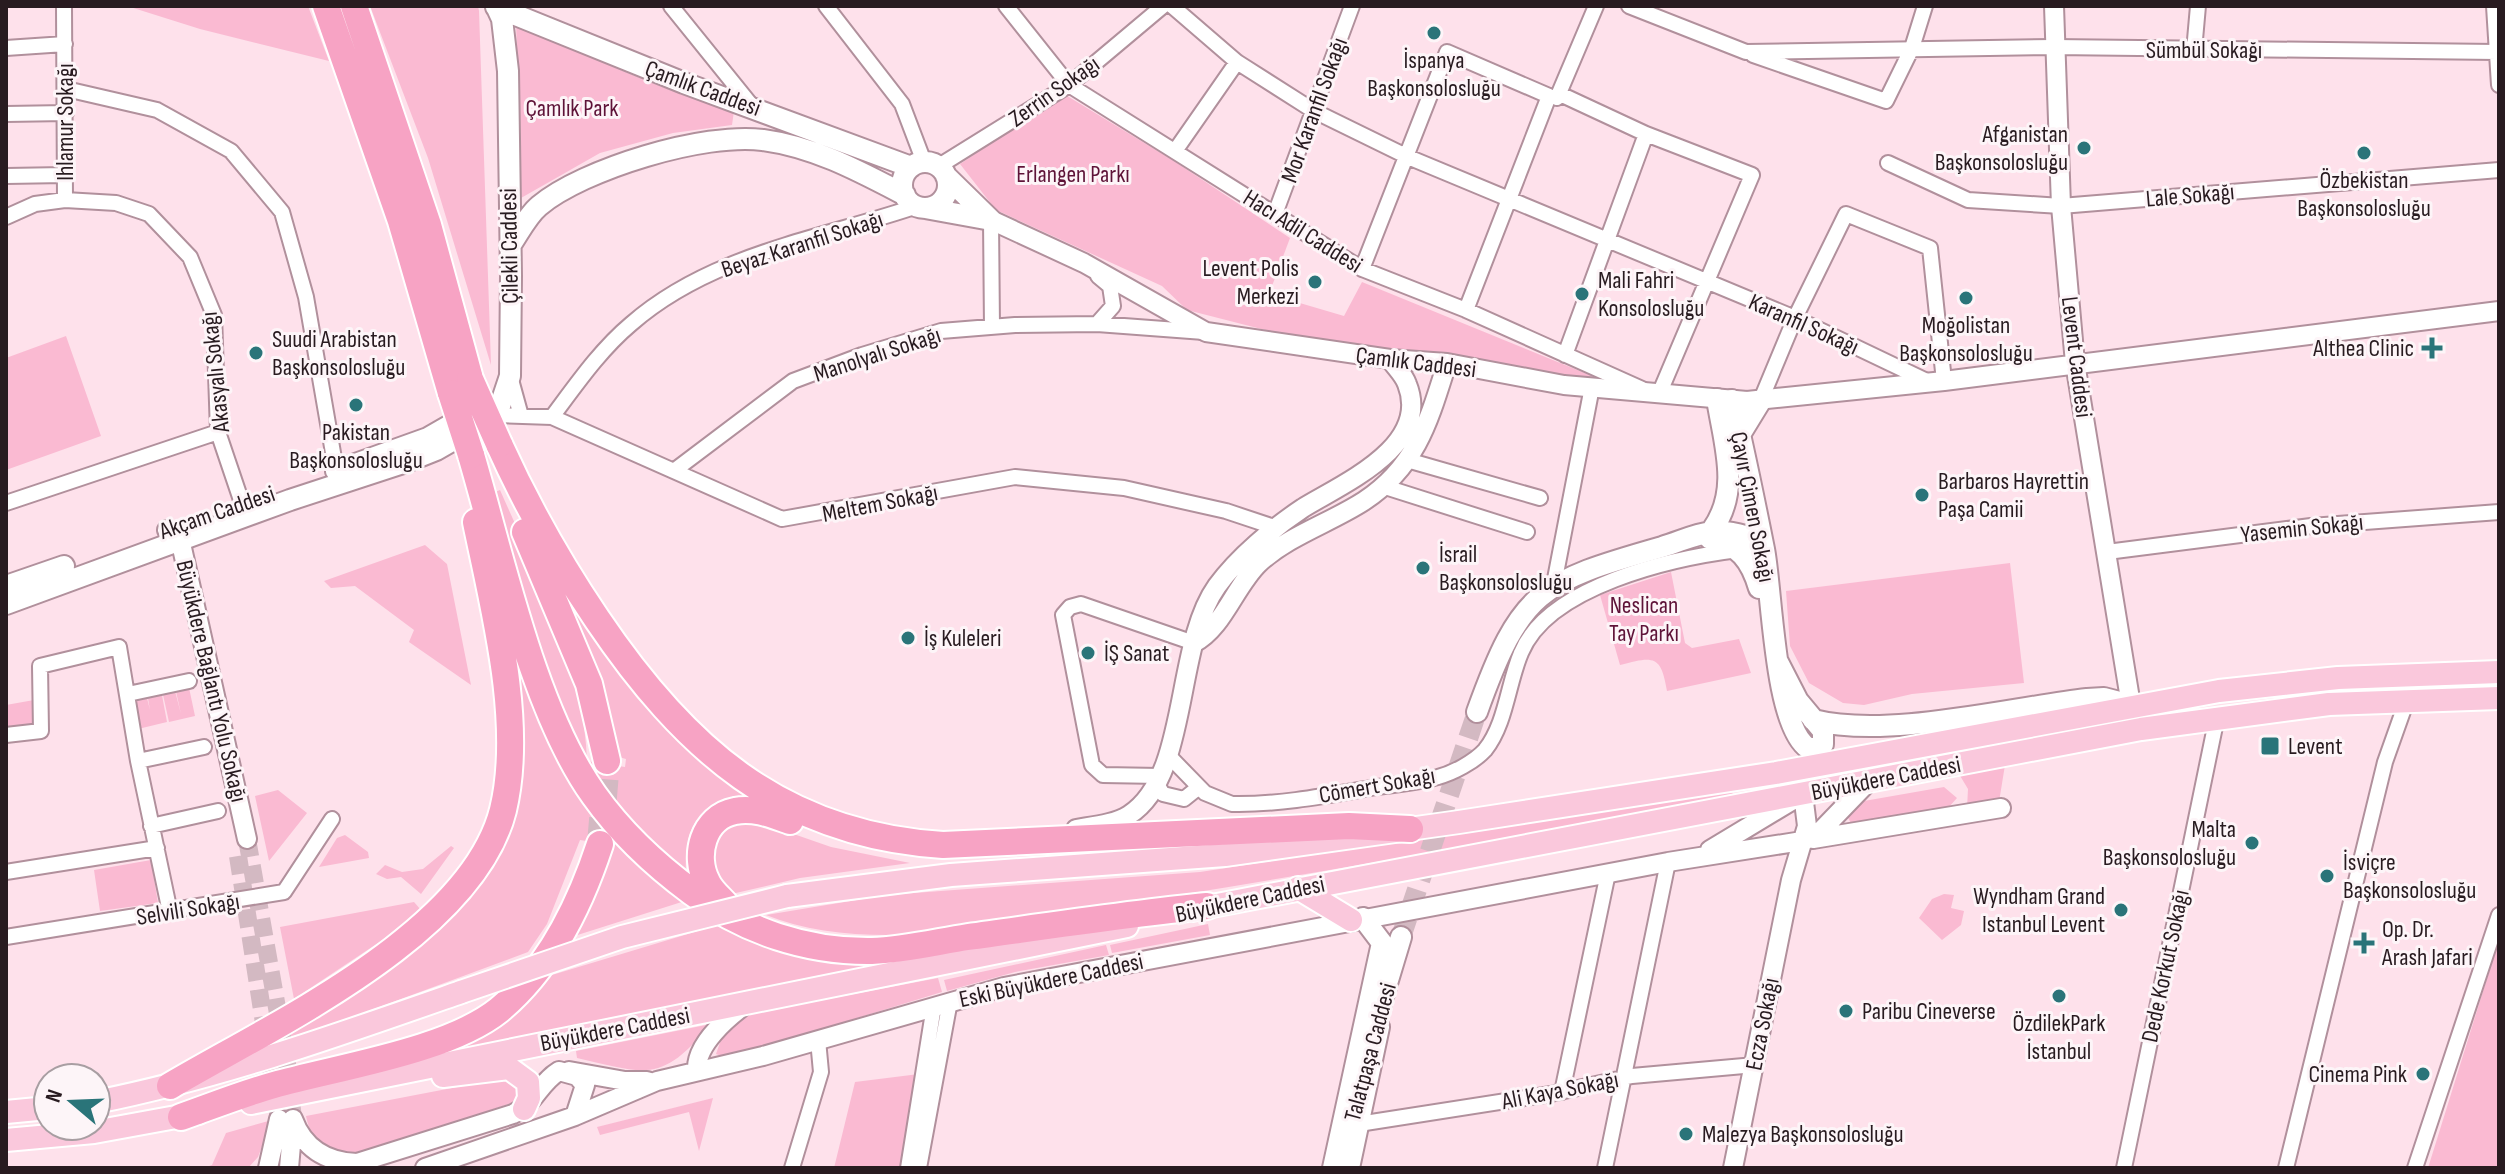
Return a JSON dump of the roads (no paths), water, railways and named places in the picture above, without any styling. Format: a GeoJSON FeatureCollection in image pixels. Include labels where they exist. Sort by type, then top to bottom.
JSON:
{"type":"FeatureCollection","features":[{"type":"Feature","properties":{"kind":"highway"},"geometry":{"type":"LineString","coordinates":[[326,6],[461,386],[481,450],[542,686],[567,748],[592,792],[653,863],[722,913],[755,928],[825,948],[871,951],[1119,914],[1207,906]]}},
{"type":"Feature","properties":{"kind":"highway"},"geometry":{"type":"LineString","coordinates":[[354,6],[428,225],[461,386]]}},
{"type":"Feature","properties":{"kind":"highway"},"geometry":{"type":"LineString","coordinates":[[481,450],[589,684],[607,761]]}},
{"type":"Feature","properties":{"kind":"highway"},"geometry":{"type":"LineString","coordinates":[[481,450],[633,673],[688,735],[766,795],[858,832],[910,843]]}},
{"type":"Feature","properties":{"kind":"highway"},"geometry":{"type":"LineString","coordinates":[[170,1086],[304,1007],[397,946],[450,903],[490,847],[505,796],[510,730],[499,649],[481,450]]}},
{"type":"Feature","properties":{"kind":"highway"},"geometry":{"type":"LineString","coordinates":[[755,928],[716,894],[701,866],[704,837],[722,817],[733,811],[761,812],[870,844],[943,845],[1349,826],[1410,829]]}},
{"type":"Feature","properties":{"kind":"highway"},"geometry":{"type":"LineString","coordinates":[[181,1117],[272,1086],[453,1035],[486,1019],[528,983],[549,953],[582,893],[600,844]]}},
{"type":"Feature","properties":{"kind":"main road","name":"Çamlık Caddesi"},"geometry":{"type":"LineString","coordinates":[[496,6],[684,83],[930,168],[991,220]]}},
{"type":"Feature","properties":{"kind":"main road","name":"Çilekli Caddesi"},"geometry":{"type":"LineString","coordinates":[[432,444],[491,395],[496,379],[508,71],[502,19],[496,6]]}},
{"type":"Feature","properties":{"kind":"main road","name":"Çamlık Caddesi"},"geometry":{"type":"LineString","coordinates":[[510,246],[538,207],[578,181],[668,149],[734,140],[762,139],[806,149],[845,163],[916,203],[991,220]]}},
{"type":"Feature","properties":{"kind":"main road"},"geometry":{"type":"LineString","coordinates":[[930,168],[944,197],[916,203],[902,183],[930,168]]}},
{"type":"Feature","properties":{"kind":"main road"},"geometry":{"type":"LineString","coordinates":[[502,207],[528,210],[538,207]]}},
{"type":"Feature","properties":{"kind":"main road","name":"Çilekli Caddesi"},"geometry":{"type":"LineString","coordinates":[[497,415],[510,376],[510,246],[502,207]]}},
{"type":"Feature","properties":{"kind":"main road"},"geometry":{"type":"LineString","coordinates":[[1712,530],[1726,509],[1730,491],[1724,399]]}},
{"type":"Feature","properties":{"kind":"main road","name":"Çayır Çimen Sokağı"},"geometry":{"type":"LineString","coordinates":[[1724,399],[1741,433],[1766,566],[1769,619],[1795,734]]}},
{"type":"Feature","properties":{"kind":"main road"},"geometry":{"type":"LineString","coordinates":[[1741,433],[1760,402]]}},
{"type":"Feature","properties":{"kind":"main road"},"geometry":{"type":"LineString","coordinates":[[432,444],[497,415]]}},
{"type":"Feature","properties":{"kind":"main road","name":"Akçam Caddesi"},"geometry":{"type":"LineString","coordinates":[[6,586],[172,537],[242,503],[336,470],[432,444]]}},
{"type":"Feature","properties":{"kind":"main road","name":"Akçam Caddesi"},"geometry":{"type":"LineString","coordinates":[[6,603],[172,537],[432,444]]}},
{"type":"Feature","properties":{"kind":"main road"},"geometry":{"type":"LineString","coordinates":[[1477,712],[1507,635],[1533,601],[1554,584],[1581,571],[1712,530],[1745,536],[1762,553],[1766,566]]}},
{"type":"Feature","properties":{"kind":"main road"},"geometry":{"type":"LineString","coordinates":[[1686,540],[1712,539],[1739,550],[1754,572],[1769,619]]}},
{"type":"Feature","properties":{"kind":"main road","name":"Çayır Çimen Sokağı"},"geometry":{"type":"LineString","coordinates":[[1778,662],[1798,701],[1813,720]]}},
{"type":"Feature","properties":{"kind":"main road","name":"Büyükdere Caddesi"},"geometry":{"type":"LineString","coordinates":[[112,1099],[170,1086],[302,1047],[647,930],[787,896],[925,878],[1225,855],[1776,773],[2131,705],[2338,678],[2499,672]]}},
{"type":"Feature","properties":{"kind":"main road"},"geometry":{"type":"LineString","coordinates":[[1813,720],[1838,725],[1886,725],[2087,699],[2104,698],[2131,705]]}},
{"type":"Feature","properties":{"kind":"main road","name":"Büyükdere Caddesi"},"geometry":{"type":"LineString","coordinates":[[6,1140],[94,1132],[181,1117],[1051,943],[1298,888],[2217,717],[2407,700],[2499,698]]}},
{"type":"Feature","properties":{"kind":"main road"},"geometry":{"type":"LineString","coordinates":[[1795,734],[1808,748],[1823,744],[1823,731],[1813,720]]}},
{"type":"Feature","properties":{"kind":"main road"},"geometry":{"type":"LineString","coordinates":[[1795,734],[1788,759],[1776,773],[1803,794]]}},
{"type":"Feature","properties":{"kind":"main road"},"geometry":{"type":"LineString","coordinates":[[1298,888],[1357,919],[1382,943],[1336,1168]]}},
{"type":"Feature","properties":{"kind":"main road","name":"Talatpaşa Caddesi"},"geometry":{"type":"LineString","coordinates":[[1336,1168],[1368,1045],[1401,937]]}},
{"type":"Feature","properties":{"kind":"main road"},"geometry":{"type":"LineString","coordinates":[[1349,1168],[1377,1044],[1381,1009]]}},
{"type":"Feature","properties":{"kind":"main road"},"geometry":{"type":"LineString","coordinates":[[399,1071],[442,1076],[509,1068],[528,1082],[529,1098],[524,1109]]}},
{"type":"Feature","properties":{"kind":"main road"},"geometry":{"type":"LineString","coordinates":[[6,1112],[32,1110]]}},
{"type":"Feature","properties":{"kind":"street","name":"Ihlamur Sokağı"},"geometry":{"type":"LineString","coordinates":[[64,6],[65,200]]}},
{"type":"Feature","properties":{"kind":"street"},"geometry":{"type":"LineString","coordinates":[[671,6],[751,105]]}},
{"type":"Feature","properties":{"kind":"street"},"geometry":{"type":"LineString","coordinates":[[826,6],[902,104],[930,168]]}},
{"type":"Feature","properties":{"kind":"street","name":"Hacı Adil Caddesi"},"geometry":{"type":"LineString","coordinates":[[1006,6],[1069,85],[1362,269],[1466,310],[1652,391]]}},
{"type":"Feature","properties":{"kind":"street","name":"Zerrin Sokağı"},"geometry":{"type":"LineString","coordinates":[[930,168],[1069,85],[1163,6]]}},
{"type":"Feature","properties":{"kind":"street","name":"Karanfil Sokağı"},"geometry":{"type":"LineString","coordinates":[[1172,6],[1237,62],[1314,111],[1509,202],[1795,318],[1937,382]]}},
{"type":"Feature","properties":{"kind":"street","name":"Mor Karanfil Sokağı"},"geometry":{"type":"LineString","coordinates":[[1275,214],[1352,6]]}},
{"type":"Feature","properties":{"kind":"street"},"geometry":{"type":"LineString","coordinates":[[1466,310],[1509,202],[1596,6]]}},
{"type":"Feature","properties":{"kind":"street","name":"Sümbül Sokağı"},"geometry":{"type":"LineString","coordinates":[[1629,6],[1746,52],[1886,101],[1912,48]]}},
{"type":"Feature","properties":{"kind":"street"},"geometry":{"type":"LineString","coordinates":[[1912,48],[1925,6]]}},
{"type":"Feature","properties":{"kind":"street","name":"Levent Caddesi"},"geometry":{"type":"LineString","coordinates":[[2054,6],[2061,206],[2075,363],[2131,705]]}},
{"type":"Feature","properties":{"kind":"street"},"geometry":{"type":"LineString","coordinates":[[2194,51],[2198,6]]}},
{"type":"Feature","properties":{"kind":"street"},"geometry":{"type":"LineString","coordinates":[[2494,6],[2499,85]]}},
{"type":"Feature","properties":{"kind":"street","name":"Ihlamur Sokağı"},"geometry":{"type":"LineString","coordinates":[[6,48],[65,44]]}},
{"type":"Feature","properties":{"kind":"street","name":"Sümbül Sokağı"},"geometry":{"type":"LineString","coordinates":[[1746,52],[2054,47],[2194,51],[2497,52]]}},
{"type":"Feature","properties":{"kind":"street"},"geometry":{"type":"LineString","coordinates":[[1362,269],[1447,52],[1752,175],[1706,282],[1652,391]]}},
{"type":"Feature","properties":{"kind":"street"},"geometry":{"type":"LineString","coordinates":[[1175,151],[1237,62]]}},
{"type":"Feature","properties":{"kind":"street"},"geometry":{"type":"LineString","coordinates":[[66,89],[157,110],[231,151],[282,212],[306,297],[336,470]]}},
{"type":"Feature","properties":{"kind":"street"},"geometry":{"type":"LineString","coordinates":[[6,114],[66,113]]}},
{"type":"Feature","properties":{"kind":"street"},"geometry":{"type":"LineString","coordinates":[[1565,355],[1646,134]]}},
{"type":"Feature","properties":{"kind":"street","name":"Lale Sokağı"},"geometry":{"type":"LineString","coordinates":[[1888,163],[1968,200],[2061,206],[2499,170]]}},
{"type":"Feature","properties":{"kind":"street"},"geometry":{"type":"LineString","coordinates":[[6,176],[65,175]]}},
{"type":"Feature","properties":{"kind":"street","name":"Akasyalı Sokağı"},"geometry":{"type":"LineString","coordinates":[[6,217],[35,204],[65,200],[116,203],[149,214],[190,257],[214,315],[218,432],[242,503]]}},
{"type":"Feature","properties":{"kind":"street","name":"Beyaz Karanfil Sokağı"},"geometry":{"type":"LineString","coordinates":[[552,417],[585,372],[631,323],[694,280],[758,253],[916,203]]}},
{"type":"Feature","properties":{"kind":"street"},"geometry":{"type":"LineString","coordinates":[[1760,402],[1795,318],[1846,214],[1930,248],[1937,382],[2499,311]]}},
{"type":"Feature","properties":{"kind":"street"},"geometry":{"type":"LineString","coordinates":[[991,220],[992,327]]}},
{"type":"Feature","properties":{"kind":"street","name":"Çamlık Caddesi"},"geometry":{"type":"LineString","coordinates":[[991,220],[1084,263],[1206,332],[1390,359],[1447,363],[1564,385],[1760,402],[1937,382]]}},
{"type":"Feature","properties":{"kind":"street"},"geometry":{"type":"LineString","coordinates":[[1084,263],[1110,286],[1113,306],[1097,324]]}},
{"type":"Feature","properties":{"kind":"street","name":"Manolyalı Sokağı"},"geometry":{"type":"LineString","coordinates":[[675,470],[793,381],[862,355],[941,331],[1097,324],[1206,332]]}},
{"type":"Feature","properties":{"kind":"street"},"geometry":{"type":"LineString","coordinates":[[943,845],[1094,826],[1129,815],[1159,781],[1168,755],[1199,620],[1217,586],[1277,528],[1302,509],[1351,482],[1386,455],[1405,429],[1411,402],[1407,383],[1390,359]]}},
{"type":"Feature","properties":{"kind":"street"},"geometry":{"type":"LineString","coordinates":[[1159,781],[1103,775],[1092,765],[1063,615],[1070,607],[1081,604],[1194,643],[1208,636],[1233,593],[1260,562],[1295,538],[1364,501],[1407,460],[1426,432],[1447,363]]}},
{"type":"Feature","properties":{"kind":"street"},"geometry":{"type":"LineString","coordinates":[[510,376],[521,416]]}},
{"type":"Feature","properties":{"kind":"street"},"geometry":{"type":"LineString","coordinates":[[1554,584],[1592,387]]}},
{"type":"Feature","properties":{"kind":"street","name":"Meltem Sokağı"},"geometry":{"type":"LineString","coordinates":[[497,415],[552,417],[782,519],[1015,477],[1124,488],[1226,511],[1277,528]]}},
{"type":"Feature","properties":{"kind":"street"},"geometry":{"type":"LineString","coordinates":[[6,503],[218,432]]}},
{"type":"Feature","properties":{"kind":"street"},"geometry":{"type":"LineString","coordinates":[[1395,443],[1407,460],[1540,498]]}},
{"type":"Feature","properties":{"kind":"street"},"geometry":{"type":"LineString","coordinates":[[1382,486],[1527,532]]}},
{"type":"Feature","properties":{"kind":"street","name":"Yasemin Sokağı"},"geometry":{"type":"LineString","coordinates":[[2107,552],[2311,526],[2499,512]]}},
{"type":"Feature","properties":{"kind":"street"},"geometry":{"type":"LineString","coordinates":[[1277,528],[1295,538]]}},
{"type":"Feature","properties":{"kind":"street"},"geometry":{"type":"LineString","coordinates":[[172,537],[242,840]]}},
{"type":"Feature","properties":{"kind":"street","name":"Cömert Sokağı"},"geometry":{"type":"LineString","coordinates":[[1168,755],[1199,787],[1218,801],[1247,805],[1438,777],[1484,750],[1494,733],[1521,651],[1535,628],[1554,610],[1574,597],[1616,581],[1682,561],[1739,550]]}},
{"type":"Feature","properties":{"kind":"street"},"geometry":{"type":"LineString","coordinates":[[6,735],[41,731],[40,666],[119,647],[138,761],[170,912]]}},
{"type":"Feature","properties":{"kind":"street"},"geometry":{"type":"LineString","coordinates":[[128,694],[189,681]]}},
{"type":"Feature","properties":{"kind":"street"},"geometry":{"type":"LineString","coordinates":[[2286,1168],[2385,762],[2407,700]]}},
{"type":"Feature","properties":{"kind":"street","name":"Dede Korkut Sokağı"},"geometry":{"type":"LineString","coordinates":[[2124,1168],[2217,717]]}},
{"type":"Feature","properties":{"kind":"street"},"geometry":{"type":"LineString","coordinates":[[138,761],[204,747]]}},
{"type":"Feature","properties":{"kind":"street"},"geometry":{"type":"LineString","coordinates":[[1159,781],[1163,794],[1184,799],[1199,787]]}},
{"type":"Feature","properties":{"kind":"street"},"geometry":{"type":"LineString","coordinates":[[1808,840],[1869,781]]}},
{"type":"Feature","properties":{"kind":"street"},"geometry":{"type":"LineString","coordinates":[[1693,858],[1762,821],[1803,794]]}},
{"type":"Feature","properties":{"kind":"street","name":"Ecza Sokağı"},"geometry":{"type":"LineString","coordinates":[[1733,1168],[1791,880],[1808,840],[1803,794]]}},
{"type":"Feature","properties":{"kind":"street","name":"Eski Büyükdere Caddesi"},"geometry":{"type":"LineString","coordinates":[[425,1168],[575,1116],[657,1081],[818,1040],[1004,987],[1668,862],[2001,808]]}},
{"type":"Feature","properties":{"kind":"street"},"geometry":{"type":"LineString","coordinates":[[151,826],[218,811]]}},
{"type":"Feature","properties":{"kind":"street","name":"Selvili Sokağı"},"geometry":{"type":"LineString","coordinates":[[6,937],[284,892],[332,819]]}},
{"type":"Feature","properties":{"kind":"street"},"geometry":{"type":"LineString","coordinates":[[6,872],[157,848]]}},
{"type":"Feature","properties":{"kind":"street"},"geometry":{"type":"LineString","coordinates":[[1605,1168],[1668,862]]}},
{"type":"Feature","properties":{"kind":"street"},"geometry":{"type":"LineString","coordinates":[[1562,1092],[1608,873]]}},
{"type":"Feature","properties":{"kind":"street"},"geometry":{"type":"LineString","coordinates":[[2415,1168],[2499,915]]}},
{"type":"Feature","properties":{"kind":"street"},"geometry":{"type":"LineString","coordinates":[[697,1071],[699,1058],[715,1033],[748,1003]]}},
{"type":"Feature","properties":{"kind":"street"},"geometry":{"type":"LineString","coordinates":[[908,1168],[942,1003]]}},
{"type":"Feature","properties":{"kind":"street"},"geometry":{"type":"LineString","coordinates":[[919,1168],[942,1003]]}},
{"type":"Feature","properties":{"kind":"street"},"geometry":{"type":"LineString","coordinates":[[792,1168],[821,1072],[818,1040]]}},
{"type":"Feature","properties":{"kind":"street","name":"Ali Kaya Sokağı"},"geometry":{"type":"LineString","coordinates":[[1365,1123],[1562,1092],[1622,1078],[1755,1065]]}},
{"type":"Feature","properties":{"kind":"street"},"geometry":{"type":"LineString","coordinates":[[286,1119],[315,1151],[335,1162],[357,1163],[494,1122],[524,1109],[549,1077],[559,1071],[625,1081],[657,1081]]}},
{"type":"Feature","properties":{"kind":"street"},"geometry":{"type":"LineString","coordinates":[[568,1071],[585,1085],[575,1116]]}},
{"type":"Feature","properties":{"kind":"street"},"geometry":{"type":"LineString","coordinates":[[268,1168],[286,1119]]}},
{"type":"Feature","properties":{"kind":"street"},"geometry":{"type":"LineString","coordinates":[[286,1119],[289,1168]]}},
{"type":"Feature","properties":{"kind":"tunnel"},"geometry":{"type":"LineString","coordinates":[[1401,937],[1477,712]]}},
{"type":"Feature","properties":{"kind":"tunnel"},"geometry":{"type":"LineString","coordinates":[[600,844],[607,761]]}},
{"type":"Feature","properties":{"kind":"tunnel"},"geometry":{"type":"LineString","coordinates":[[247,839],[287,1064],[293,1119]]}},
{"type":"Feature","properties":{"kind":"tunnel"},"geometry":{"type":"LineString","coordinates":[[238,856],[279,1119]]}},
{"type":"Feature","properties":{"kind":"place","name":"İspanya Başkonsolosluğu"},"geometry":{"type":"Point","coordinates":[1434,33]}},
{"type":"Feature","properties":{"kind":"place","name":"Afganistan Başkonsolosluğu"},"geometry":{"type":"Point","coordinates":[2084,148]}},
{"type":"Feature","properties":{"kind":"place","name":"Özbekistan Başkonsolosluğu"},"geometry":{"type":"Point","coordinates":[2364,153]}},
{"type":"Feature","properties":{"kind":"place","name":"Levent Polis Merkezi"},"geometry":{"type":"Point","coordinates":[1315,282]}},
{"type":"Feature","properties":{"kind":"place","name":"Mali Fahri Konsolosluğu"},"geometry":{"type":"Point","coordinates":[1582,294]}},
{"type":"Feature","properties":{"kind":"place","name":"Moğolistan Başkonsolosluğu"},"geometry":{"type":"Point","coordinates":[1966,298]}},
{"type":"Feature","properties":{"kind":"place","name":"Althea Clinic"},"geometry":{"type":"Point","coordinates":[2432,348]}},
{"type":"Feature","properties":{"kind":"place","name":"Suudi Arabistan Başkonsolosluğu"},"geometry":{"type":"Point","coordinates":[256,353]}},
{"type":"Feature","properties":{"kind":"place","name":"Pakistan Başkonsolosluğu"},"geometry":{"type":"Point","coordinates":[356,405]}},
{"type":"Feature","properties":{"kind":"place","name":"Barbaros Hayrettin Paşa Camii"},"geometry":{"type":"Point","coordinates":[1922,495]}},
{"type":"Feature","properties":{"kind":"place","name":"İsrail Başkonsolosluğu"},"geometry":{"type":"Point","coordinates":[1423,568]}},
{"type":"Feature","properties":{"kind":"place","name":"İş Kuleleri"},"geometry":{"type":"Point","coordinates":[908,638]}},
{"type":"Feature","properties":{"kind":"place","name":"İŞ Sanat"},"geometry":{"type":"Point","coordinates":[1088,653]}},
{"type":"Feature","properties":{"kind":"place","name":"Levent"},"geometry":{"type":"Point","coordinates":[2270,746]}},
{"type":"Feature","properties":{"kind":"place","name":"Malta Başkonsolosluğu"},"geometry":{"type":"Point","coordinates":[2252,843]}},
{"type":"Feature","properties":{"kind":"place","name":"İsviçre Başkonsolosluğu"},"geometry":{"type":"Point","coordinates":[2327,876]}},
{"type":"Feature","properties":{"kind":"place","name":"Wyndham Grand Istanbul Levent"},"geometry":{"type":"Point","coordinates":[2121,910]}},
{"type":"Feature","properties":{"kind":"place","name":"Op. Dr. Arash Jafari"},"geometry":{"type":"Point","coordinates":[2364,943]}},
{"type":"Feature","properties":{"kind":"place","name":"ÖzdilekPark İstanbul"},"geometry":{"type":"Point","coordinates":[2059,996]}},
{"type":"Feature","properties":{"kind":"place","name":"Paribu Cineverse"},"geometry":{"type":"Point","coordinates":[1846,1011]}},
{"type":"Feature","properties":{"kind":"place","name":"Cinema Pink"},"geometry":{"type":"Point","coordinates":[2423,1074]}},
{"type":"Feature","properties":{"kind":"place","name":"Malezya Başkonsolosluğu"},"geometry":{"type":"Point","coordinates":[1686,1134]}},
{"type":"Feature","properties":{"kind":"park label","name":"Çamlık Park"},"geometry":{"type":"Point","coordinates":[572,108]}},
{"type":"Feature","properties":{"kind":"park label","name":"Erlangen Parkı"},"geometry":{"type":"Point","coordinates":[1073,174]}},
{"type":"Feature","properties":{"kind":"park label","name":"Neslican Tay Parkı"},"geometry":{"type":"Point","coordinates":[1644,619]}}]}
